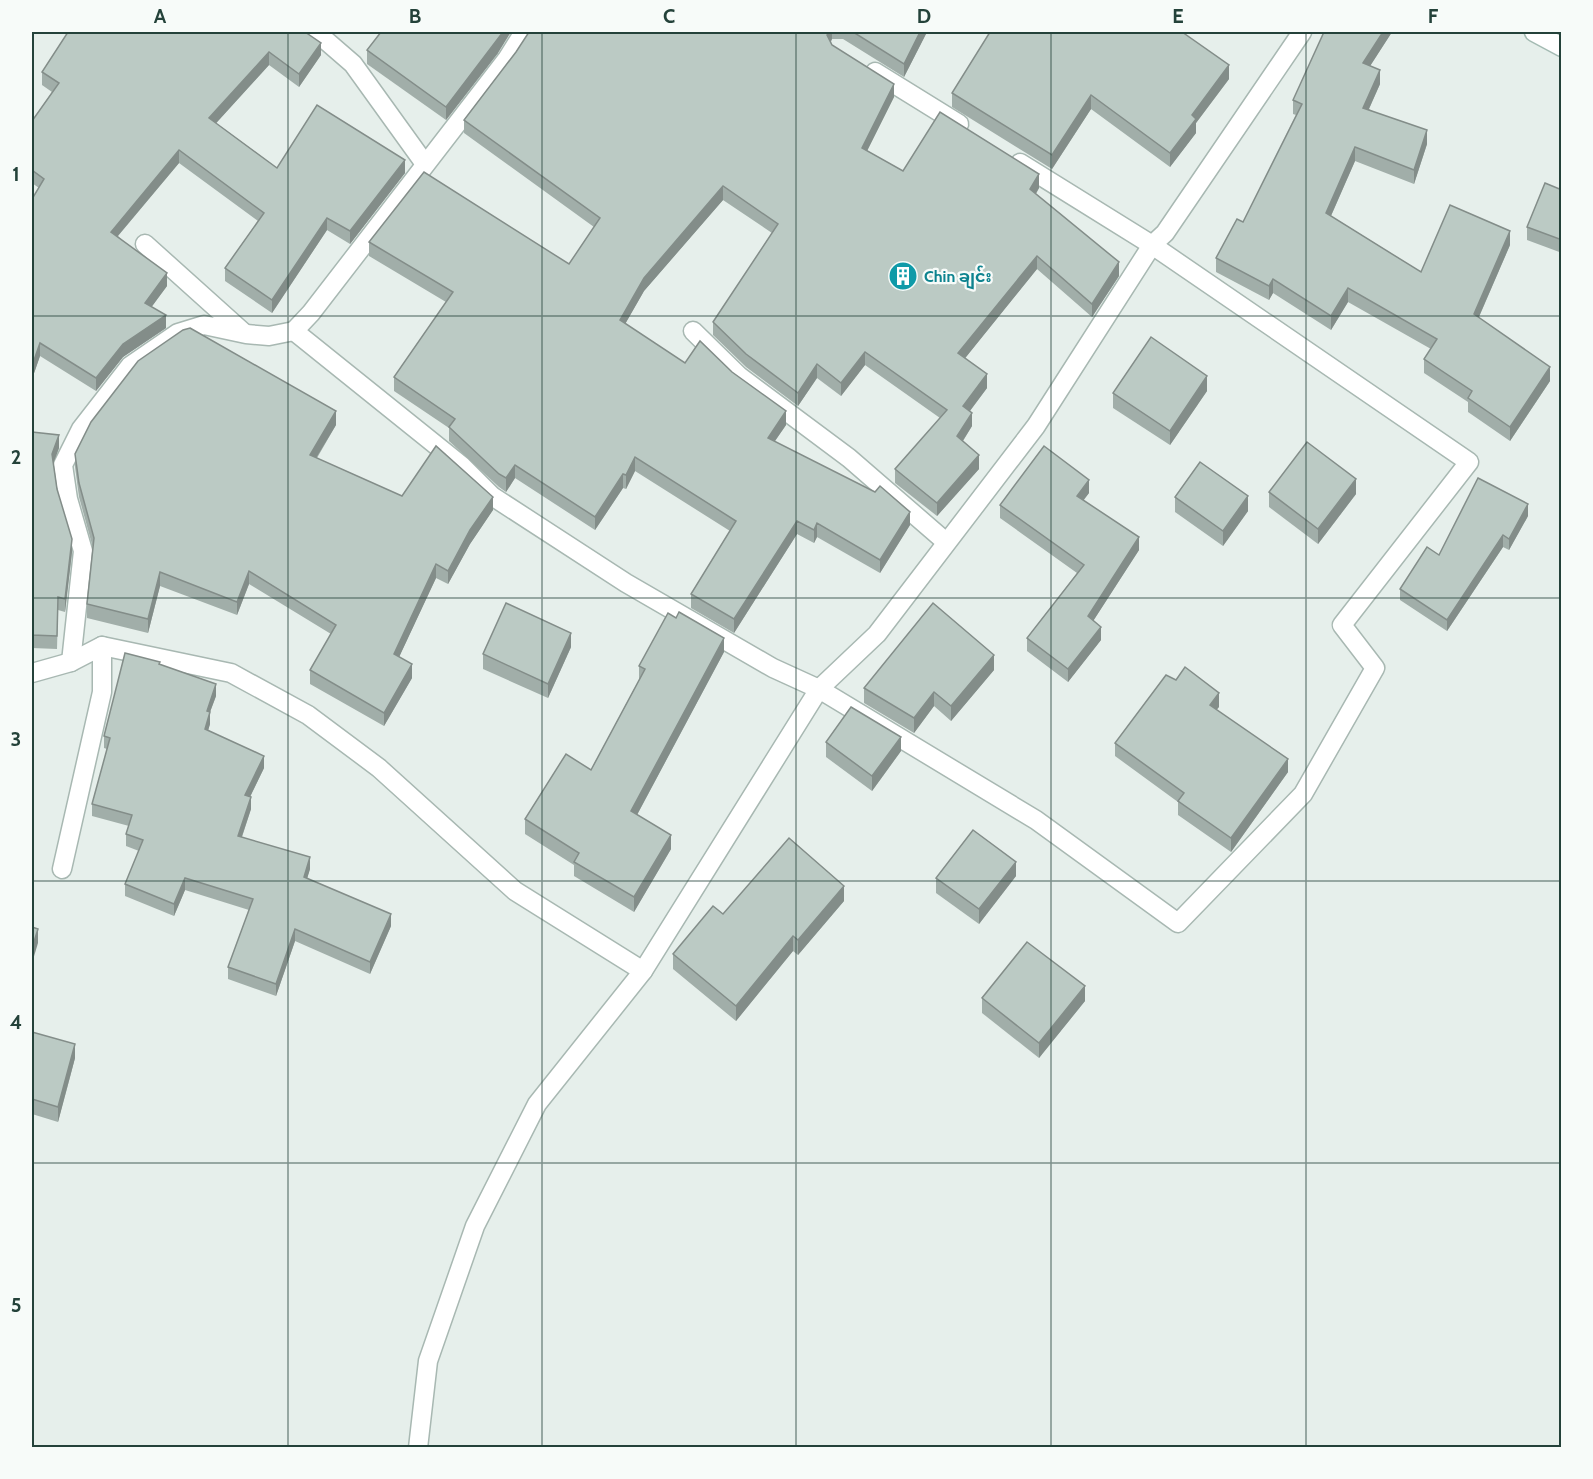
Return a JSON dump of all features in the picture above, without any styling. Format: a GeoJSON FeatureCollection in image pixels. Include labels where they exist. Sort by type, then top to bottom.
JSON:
{"type":"FeatureCollection","features":[{"type":"Feature","properties":{"kind":"street"},"geometry":{"type":"LineString","coordinates":[[316,32],[353,64],[425,164]]}},
{"type":"Feature","properties":{"kind":"street"},"geometry":{"type":"LineString","coordinates":[[71,662],[83,551],[68,499],[63,465],[81,429],[130,366],[178,333],[204,325],[268,336],[294,331],[507,58],[524,32]]}},
{"type":"Feature","properties":{"kind":"street"},"geometry":{"type":"LineString","coordinates":[[418,1448],[428,1361],[475,1226],[537,1104],[643,971],[819,689],[877,634],[1036,426],[1152,245],[1165,234],[1302,32]]}},
{"type":"Feature","properties":{"kind":"street"},"geometry":{"type":"LineString","coordinates":[[1534,32],[1562,47]]}},
{"type":"Feature","properties":{"kind":"street"},"geometry":{"type":"LineString","coordinates":[[858,62],[970,131]]}},
{"type":"Feature","properties":{"kind":"street"},"geometry":{"type":"LineString","coordinates":[[294,331],[462,466],[501,502],[626,583],[773,668],[819,689],[1036,820],[1178,923],[1303,794],[1375,668],[1342,625],[1469,462],[1152,245],[1000,150]]}},
{"type":"Feature","properties":{"kind":"street"},"geometry":{"type":"LineString","coordinates":[[145,244],[246,334]]}},
{"type":"Feature","properties":{"kind":"street"},"geometry":{"type":"LineString","coordinates":[[693,331],[739,376],[849,458],[946,542]]}},
{"type":"Feature","properties":{"kind":"street"},"geometry":{"type":"LineString","coordinates":[[32,673],[71,662],[102,646],[231,673],[308,714],[379,768],[515,891],[643,971]]}},
{"type":"Feature","properties":{"kind":"street"},"geometry":{"type":"LineString","coordinates":[[62,869],[102,692],[102,646]]}},
{"type":"Feature","properties":{"kind":"building"},"geometry":{"type":"Polygon","coordinates":[[[68,32],[305,32],[321,43],[299,74],[269,52],[209,118],[277,168],[317,105],[405,160],[350,231],[327,218],[272,300],[225,268],[264,213],[179,150],[111,232],[167,273],[145,303],[166,315],[123,344],[96,378],[40,343],[32,366],[32,199],[44,179],[32,170],[32,121],[59,83],[42,72],[68,32]]]}},
{"type":"Feature","properties":{"kind":"building"},"geometry":{"type":"Polygon","coordinates":[[[381,32],[503,32],[446,107],[367,50],[381,32]]]}},
{"type":"Feature","properties":{"kind":"building"},"geometry":{"type":"Polygon","coordinates":[[[529,32],[829,32],[827,35],[832,45],[894,84],[862,148],[903,171],[940,112],[1039,174],[1030,189],[1119,262],[1092,304],[1037,256],[958,353],[987,374],[963,406],[972,413],[957,436],[979,455],[937,503],[895,469],[947,410],[865,352],[841,383],[817,364],[798,393],[746,354],[713,322],[778,224],[723,186],[644,278],[620,320],[685,363],[700,341],[732,372],[786,411],[768,438],[875,492],[880,486],[910,512],[880,560],[817,523],[814,530],[797,521],[734,619],[691,594],[736,521],[635,457],[626,475],[623,474],[595,517],[515,465],[506,478],[499,474],[449,427],[455,419],[394,377],[453,292],[369,242],[424,172],[569,264],[600,218],[464,120],[529,32]]]}},
{"type":"Feature","properties":{"kind":"building"},"geometry":{"type":"Polygon","coordinates":[[[853,32],[920,32],[904,64],[853,32]]]}},
{"type":"Feature","properties":{"kind":"building"},"geometry":{"type":"Polygon","coordinates":[[[990,32],[1182,32],[1229,65],[1192,115],[1196,119],[1170,153],[1091,95],[1052,155],[952,93],[990,32]]]}},
{"type":"Feature","properties":{"kind":"building"},"geometry":{"type":"Polygon","coordinates":[[[1324,32],[1383,32],[1363,63],[1380,70],[1363,108],[1427,130],[1414,170],[1355,147],[1326,213],[1421,272],[1450,205],[1510,231],[1474,314],[1550,367],[1510,427],[1468,398],[1472,391],[1424,359],[1437,339],[1348,288],[1331,316],[1273,279],[1269,286],[1216,258],[1237,219],[1243,222],[1302,104],[1293,100],[1324,32]]]}},
{"type":"Feature","properties":{"kind":"building"},"geometry":{"type":"Polygon","coordinates":[[[1545,183],[1562,190],[1562,240],[1527,227],[1545,183]]]}},
{"type":"Feature","properties":{"kind":"building"},"geometry":{"type":"Polygon","coordinates":[[[190,328],[336,411],[310,455],[402,496],[436,446],[493,497],[470,530],[448,571],[436,564],[394,654],[412,664],[384,713],[310,670],[336,625],[249,571],[237,602],[160,572],[148,619],[87,604],[94,538],[79,483],[75,454],[91,422],[138,361],[183,330],[190,328]]]}},
{"type":"Feature","properties":{"kind":"building"},"geometry":{"type":"Polygon","coordinates":[[[1151,337],[1207,376],[1170,431],[1113,393],[1151,337]]]}},
{"type":"Feature","properties":{"kind":"building"},"geometry":{"type":"Polygon","coordinates":[[[32,432],[59,435],[52,454],[57,489],[72,539],[65,599],[58,597],[57,636],[32,635],[32,432]]]}},
{"type":"Feature","properties":{"kind":"building"},"geometry":{"type":"Polygon","coordinates":[[[1307,442],[1356,479],[1318,529],[1269,492],[1307,442]]]}},
{"type":"Feature","properties":{"kind":"building"},"geometry":{"type":"Polygon","coordinates":[[[1044,446],[1089,480],[1077,496],[1139,537],[1088,616],[1101,627],[1068,669],[1027,638],[1084,565],[1000,505],[1044,446]]]}},
{"type":"Feature","properties":{"kind":"building"},"geometry":{"type":"Polygon","coordinates":[[[1200,462],[1248,496],[1223,531],[1175,497],[1200,462]]]}},
{"type":"Feature","properties":{"kind":"building"},"geometry":{"type":"Polygon","coordinates":[[[1478,478],[1528,504],[1509,539],[1503,535],[1447,620],[1400,589],[1427,547],[1439,555],[1478,478]]]}},
{"type":"Feature","properties":{"kind":"building"},"geometry":{"type":"Polygon","coordinates":[[[506,603],[571,633],[548,684],[483,654],[506,603]]]}},
{"type":"Feature","properties":{"kind":"building"},"geometry":{"type":"Polygon","coordinates":[[[933,603],[994,655],[951,706],[934,692],[914,718],[864,688],[933,603]]]}},
{"type":"Feature","properties":{"kind":"building"},"geometry":{"type":"Polygon","coordinates":[[[679,612],[724,638],[631,811],[671,835],[634,897],[574,862],[579,853],[525,819],[566,754],[591,770],[645,669],[639,666],[668,613],[676,618],[679,612]]]}},
{"type":"Feature","properties":{"kind":"building"},"geometry":{"type":"Polygon","coordinates":[[[125,653],[160,662],[159,664],[216,684],[207,711],[210,712],[205,729],[264,756],[245,795],[251,797],[238,836],[310,857],[304,877],[391,914],[370,962],[295,929],[276,984],[228,967],[253,899],[185,878],[174,904],[125,884],[143,840],[126,834],[132,815],[92,804],[110,738],[104,736],[125,653]]]}},
{"type":"Feature","properties":{"kind":"building"},"geometry":{"type":"Polygon","coordinates":[[[1185,667],[1219,693],[1210,705],[1288,759],[1231,838],[1178,801],[1184,793],[1115,743],[1166,675],[1176,680],[1185,667]]]}},
{"type":"Feature","properties":{"kind":"building"},"geometry":{"type":"Polygon","coordinates":[[[851,707],[901,737],[872,776],[826,742],[851,707]]]}},
{"type":"Feature","properties":{"kind":"building"},"geometry":{"type":"Polygon","coordinates":[[[973,830],[1016,862],[979,909],[936,878],[973,830]]]}},
{"type":"Feature","properties":{"kind":"building"},"geometry":{"type":"Polygon","coordinates":[[[789,838],[844,886],[798,940],[793,936],[736,1006],[673,954],[713,906],[723,914],[789,838]]]}},
{"type":"Feature","properties":{"kind":"building"},"geometry":{"type":"Polygon","coordinates":[[[32,927],[38,929],[32,948],[32,927]]]}},
{"type":"Feature","properties":{"kind":"building"},"geometry":{"type":"Polygon","coordinates":[[[1027,942],[1085,986],[1039,1043],[982,998],[1027,942]]]}},
{"type":"Feature","properties":{"kind":"building"},"geometry":{"type":"Polygon","coordinates":[[[32,1032],[75,1044],[58,1107],[32,1099],[32,1032]]]}},
{"type":"Feature","properties":{"kind":"place","name":"Chin ချင်း"},"geometry":{"type":"Point","coordinates":[903,276]}}]}
